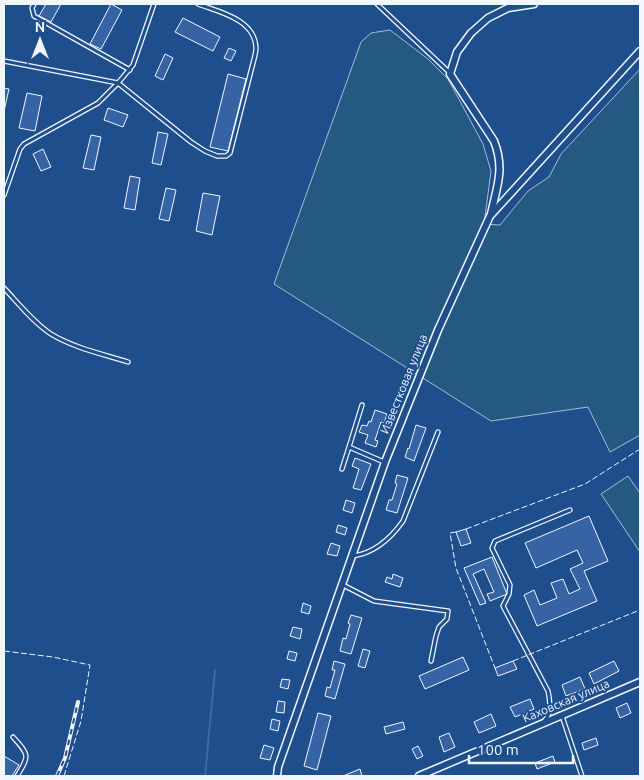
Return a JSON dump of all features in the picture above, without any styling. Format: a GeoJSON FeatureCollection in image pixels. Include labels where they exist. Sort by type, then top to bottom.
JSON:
{"type":"FeatureCollection","features":[{"type":"Feature","properties":{"kind":"street"},"geometry":{"type":"LineString","coordinates":[[490,216],[501,166],[499,153],[494,141],[450,74],[457,52],[471,33],[488,18],[508,8],[534,4]]}},
{"type":"Feature","properties":{"kind":"street","name":"Известковая улица"},"geometry":{"type":"LineString","coordinates":[[277,776],[278,767],[385,462],[438,330],[490,216],[640,51]]}},
{"type":"Feature","properties":{"kind":"street","name":"Каховская улица"},"geometry":{"type":"LineString","coordinates":[[418,776],[640,682]]}},
{"type":"Feature","properties":{"kind":"lane"},"geometry":{"type":"LineString","coordinates":[[34,4],[32,8],[34,16],[130,70]]}},
{"type":"Feature","properties":{"kind":"lane"},"geometry":{"type":"LineString","coordinates":[[4,195],[20,149],[24,144],[98,103],[130,70],[140,47],[154,4]]}},
{"type":"Feature","properties":{"kind":"lane"},"geometry":{"type":"LineString","coordinates":[[4,61],[118,83],[204,151],[217,156],[226,156],[230,153],[256,49],[254,39],[247,28],[234,17],[198,4]]}},
{"type":"Feature","properties":{"kind":"lane"},"geometry":{"type":"LineString","coordinates":[[377,4],[450,74]]}},
{"type":"Feature","properties":{"kind":"lane"},"geometry":{"type":"LineString","coordinates":[[4,288],[38,324],[51,334],[65,341],[128,362]]}},
{"type":"Feature","properties":{"kind":"lane"},"geometry":{"type":"LineString","coordinates":[[342,469],[362,404]]}},
{"type":"Feature","properties":{"kind":"lane"},"geometry":{"type":"LineString","coordinates":[[352,556],[374,549],[403,521],[438,432]]}},
{"type":"Feature","properties":{"kind":"lane"},"geometry":{"type":"LineString","coordinates":[[349,446],[385,462]]}},
{"type":"Feature","properties":{"kind":"lane"},"geometry":{"type":"LineString","coordinates":[[541,724],[548,717],[550,705],[548,691],[503,606],[509,594],[510,585],[492,548],[495,541],[570,510]]}},
{"type":"Feature","properties":{"kind":"lane"},"geometry":{"type":"LineString","coordinates":[[342,584],[374,602],[448,611],[447,619],[439,627],[431,661]]}},
{"type":"Feature","properties":{"kind":"lane"},"geometry":{"type":"LineString","coordinates":[[562,716],[582,776]]}},
{"type":"Feature","properties":{"kind":"lane"},"geometry":{"type":"LineString","coordinates":[[13,737],[25,751],[27,760],[17,776]]}},
{"type":"Feature","properties":{"kind":"shaded area"},"geometry":{"type":"Polygon","coordinates":[[[390,30],[428,59],[448,79],[483,144],[491,171],[484,224],[500,225],[528,191],[549,177],[561,154],[640,69],[640,435],[610,452],[588,407],[491,421],[274,284],[361,42],[371,33],[390,30]]]}},
{"type":"Feature","properties":{"kind":"shaded area"},"geometry":{"type":"Polygon","coordinates":[[[628,476],[640,493],[640,552],[601,494],[628,476]]]}},
{"type":"Feature","properties":{"kind":"building"},"geometry":{"type":"Polygon","coordinates":[[[46,4],[61,4],[51,22],[39,16],[46,4]]]}},
{"type":"Feature","properties":{"kind":"building"},"geometry":{"type":"Polygon","coordinates":[[[111,4],[122,10],[101,49],[90,44],[111,4]]]}},
{"type":"Feature","properties":{"kind":"building"},"geometry":{"type":"Polygon","coordinates":[[[183,18],[220,37],[213,51],[175,32],[183,18]]]}},
{"type":"Feature","properties":{"kind":"building"},"geometry":{"type":"Polygon","coordinates":[[[229,48],[236,51],[231,61],[224,58],[229,48]]]}},
{"type":"Feature","properties":{"kind":"building"},"geometry":{"type":"Polygon","coordinates":[[[165,54],[173,58],[163,80],[155,76],[165,54]]]}},
{"type":"Feature","properties":{"kind":"building"},"geometry":{"type":"Polygon","coordinates":[[[228,74],[246,79],[228,151],[210,147],[228,74]]]}},
{"type":"Feature","properties":{"kind":"building"},"geometry":{"type":"Polygon","coordinates":[[[4,88],[9,89],[4,111],[4,88]]]}},
{"type":"Feature","properties":{"kind":"building"},"geometry":{"type":"Polygon","coordinates":[[[27,93],[42,96],[35,131],[19,128],[27,93]]]}},
{"type":"Feature","properties":{"kind":"building"},"geometry":{"type":"Polygon","coordinates":[[[108,108],[128,115],[123,127],[104,120],[108,108]]]}},
{"type":"Feature","properties":{"kind":"building"},"geometry":{"type":"Polygon","coordinates":[[[158,132],[168,134],[161,165],[152,163],[158,132]]]}},
{"type":"Feature","properties":{"kind":"building"},"geometry":{"type":"Polygon","coordinates":[[[91,135],[101,137],[94,170],[83,168],[91,135]]]}},
{"type":"Feature","properties":{"kind":"building"},"geometry":{"type":"Polygon","coordinates":[[[43,149],[51,167],[41,171],[33,154],[43,149]]]}},
{"type":"Feature","properties":{"kind":"building"},"geometry":{"type":"Polygon","coordinates":[[[130,176],[140,178],[135,210],[124,208],[130,176]]]}},
{"type":"Feature","properties":{"kind":"building"},"geometry":{"type":"Polygon","coordinates":[[[166,188],[176,190],[169,221],[159,219],[166,188]]]}},
{"type":"Feature","properties":{"kind":"building"},"geometry":{"type":"Polygon","coordinates":[[[203,193],[220,196],[212,235],[196,231],[203,193]]]}},
{"type":"Feature","properties":{"kind":"building"},"geometry":{"type":"Polygon","coordinates":[[[375,410],[387,414],[384,423],[381,422],[375,440],[378,441],[376,447],[365,443],[368,435],[359,432],[362,425],[367,426],[369,421],[371,422],[375,410]]]}},
{"type":"Feature","properties":{"kind":"building"},"geometry":{"type":"Polygon","coordinates":[[[416,425],[426,428],[414,461],[405,457],[416,425]]]}},
{"type":"Feature","properties":{"kind":"building"},"geometry":{"type":"Polygon","coordinates":[[[355,458],[371,464],[361,490],[353,488],[359,469],[352,466],[355,458]]]}},
{"type":"Feature","properties":{"kind":"building"},"geometry":{"type":"Polygon","coordinates":[[[397,475],[408,478],[397,513],[386,510],[389,500],[392,500],[397,484],[395,483],[397,475]]]}},
{"type":"Feature","properties":{"kind":"building"},"geometry":{"type":"Polygon","coordinates":[[[346,500],[355,503],[352,513],[343,510],[346,500]]]}},
{"type":"Feature","properties":{"kind":"building"},"geometry":{"type":"Polygon","coordinates":[[[589,516],[608,561],[584,571],[597,601],[537,626],[524,595],[534,590],[540,605],[557,598],[551,583],[563,579],[569,594],[580,589],[570,569],[583,563],[577,550],[536,568],[525,543],[589,516]]]}},
{"type":"Feature","properties":{"kind":"building"},"geometry":{"type":"Polygon","coordinates":[[[338,525],[347,528],[345,535],[336,532],[338,525]]]}},
{"type":"Feature","properties":{"kind":"building"},"geometry":{"type":"Polygon","coordinates":[[[466,529],[471,543],[461,546],[456,532],[466,529]]]}},
{"type":"Feature","properties":{"kind":"building"},"geometry":{"type":"Polygon","coordinates":[[[331,543],[340,546],[337,556],[327,554],[331,543]]]}},
{"type":"Feature","properties":{"kind":"building"},"geometry":{"type":"Polygon","coordinates":[[[492,557],[507,594],[490,601],[487,594],[494,592],[484,569],[473,574],[486,603],[480,605],[464,568],[492,557]]]}},
{"type":"Feature","properties":{"kind":"building"},"geometry":{"type":"Polygon","coordinates":[[[393,574],[403,578],[400,587],[385,582],[387,577],[392,579],[393,574]]]}},
{"type":"Feature","properties":{"kind":"building"},"geometry":{"type":"Polygon","coordinates":[[[303,603],[311,606],[309,614],[301,612],[303,603]]]}},
{"type":"Feature","properties":{"kind":"building"},"geometry":{"type":"Polygon","coordinates":[[[351,615],[362,618],[351,654],[340,651],[343,638],[346,639],[351,615]]]}},
{"type":"Feature","properties":{"kind":"building"},"geometry":{"type":"Polygon","coordinates":[[[293,627],[302,629],[300,639],[290,636],[293,627]]]}},
{"type":"Feature","properties":{"kind":"building"},"geometry":{"type":"Polygon","coordinates":[[[363,649],[370,651],[365,668],[358,666],[363,649]]]}},
{"type":"Feature","properties":{"kind":"building"},"geometry":{"type":"Polygon","coordinates":[[[289,651],[297,653],[295,661],[287,659],[289,651]]]}},
{"type":"Feature","properties":{"kind":"building"},"geometry":{"type":"Polygon","coordinates":[[[463,657],[469,670],[425,689],[419,676],[463,657]]]}},
{"type":"Feature","properties":{"kind":"building"},"geometry":{"type":"Polygon","coordinates":[[[334,661],[345,664],[335,699],[325,696],[327,687],[330,688],[335,670],[332,670],[334,661]]]}},
{"type":"Feature","properties":{"kind":"building"},"geometry":{"type":"Polygon","coordinates":[[[513,661],[517,669],[498,676],[495,668],[513,661]]]}},
{"type":"Feature","properties":{"kind":"building"},"geometry":{"type":"Polygon","coordinates":[[[614,661],[619,671],[594,684],[589,673],[614,661]]]}},
{"type":"Feature","properties":{"kind":"building"},"geometry":{"type":"Polygon","coordinates":[[[580,677],[585,689],[566,696],[562,685],[580,677]]]}},
{"type":"Feature","properties":{"kind":"building"},"geometry":{"type":"Polygon","coordinates":[[[282,679],[290,680],[288,689],[280,687],[282,679]]]}},
{"type":"Feature","properties":{"kind":"building"},"geometry":{"type":"Polygon","coordinates":[[[530,699],[534,709],[515,717],[510,707],[530,699]]]}},
{"type":"Feature","properties":{"kind":"building"},"geometry":{"type":"Polygon","coordinates":[[[278,701],[285,702],[284,713],[276,712],[278,701]]]}},
{"type":"Feature","properties":{"kind":"building"},"geometry":{"type":"Polygon","coordinates":[[[627,703],[631,713],[620,718],[616,708],[627,703]]]}},
{"type":"Feature","properties":{"kind":"building"},"geometry":{"type":"Polygon","coordinates":[[[318,713],[331,716],[317,770],[304,766],[318,713]]]}},
{"type":"Feature","properties":{"kind":"building"},"geometry":{"type":"Polygon","coordinates":[[[491,714],[496,726],[479,733],[474,722],[491,714]]]}},
{"type":"Feature","properties":{"kind":"building"},"geometry":{"type":"Polygon","coordinates":[[[272,719],[280,721],[278,731],[270,729],[272,719]]]}},
{"type":"Feature","properties":{"kind":"building"},"geometry":{"type":"Polygon","coordinates":[[[403,722],[405,729],[386,734],[384,727],[403,722]]]}},
{"type":"Feature","properties":{"kind":"building"},"geometry":{"type":"Polygon","coordinates":[[[449,733],[455,747],[444,752],[439,737],[449,733]]]}},
{"type":"Feature","properties":{"kind":"building"},"geometry":{"type":"Polygon","coordinates":[[[596,738],[598,745],[584,750],[582,743],[596,738]]]}},
{"type":"Feature","properties":{"kind":"building"},"geometry":{"type":"Polygon","coordinates":[[[264,745],[274,748],[270,760],[260,758],[264,745]]]}},
{"type":"Feature","properties":{"kind":"building"},"geometry":{"type":"Polygon","coordinates":[[[418,746],[423,756],[417,759],[412,749],[418,746]]]}},
{"type":"Feature","properties":{"kind":"building"},"geometry":{"type":"Polygon","coordinates":[[[4,756],[19,765],[12,776],[4,776],[4,756]]]}},
{"type":"Feature","properties":{"kind":"building"},"geometry":{"type":"Polygon","coordinates":[[[553,756],[555,762],[537,769],[535,763],[553,756]]]}},
{"type":"Feature","properties":{"kind":"building"},"geometry":{"type":"Polygon","coordinates":[[[360,769],[362,776],[343,776],[360,769]]]}},
{"type":"Feature","properties":{"kind":"waterway"},"geometry":{"type":"LineString","coordinates":[[205,776],[215,670]]}},
{"type":"Feature","properties":{"kind":"railway"},"geometry":{"type":"LineString","coordinates":[[57,776],[65,758],[78,702]]}},
{"type":"Feature","properties":{"kind":"fence"},"geometry":{"type":"LineString","coordinates":[[466,529],[585,484],[640,449]]}},
{"type":"Feature","properties":{"kind":"fence"},"geometry":{"type":"LineString","coordinates":[[456,532],[450,533],[456,568],[495,668]]}},
{"type":"Feature","properties":{"kind":"fence"},"geometry":{"type":"LineString","coordinates":[[513,661],[640,610]]}},
{"type":"Feature","properties":{"kind":"fence"},"geometry":{"type":"LineString","coordinates":[[4,651],[53,657],[90,665],[81,721],[64,776]]}}]}
